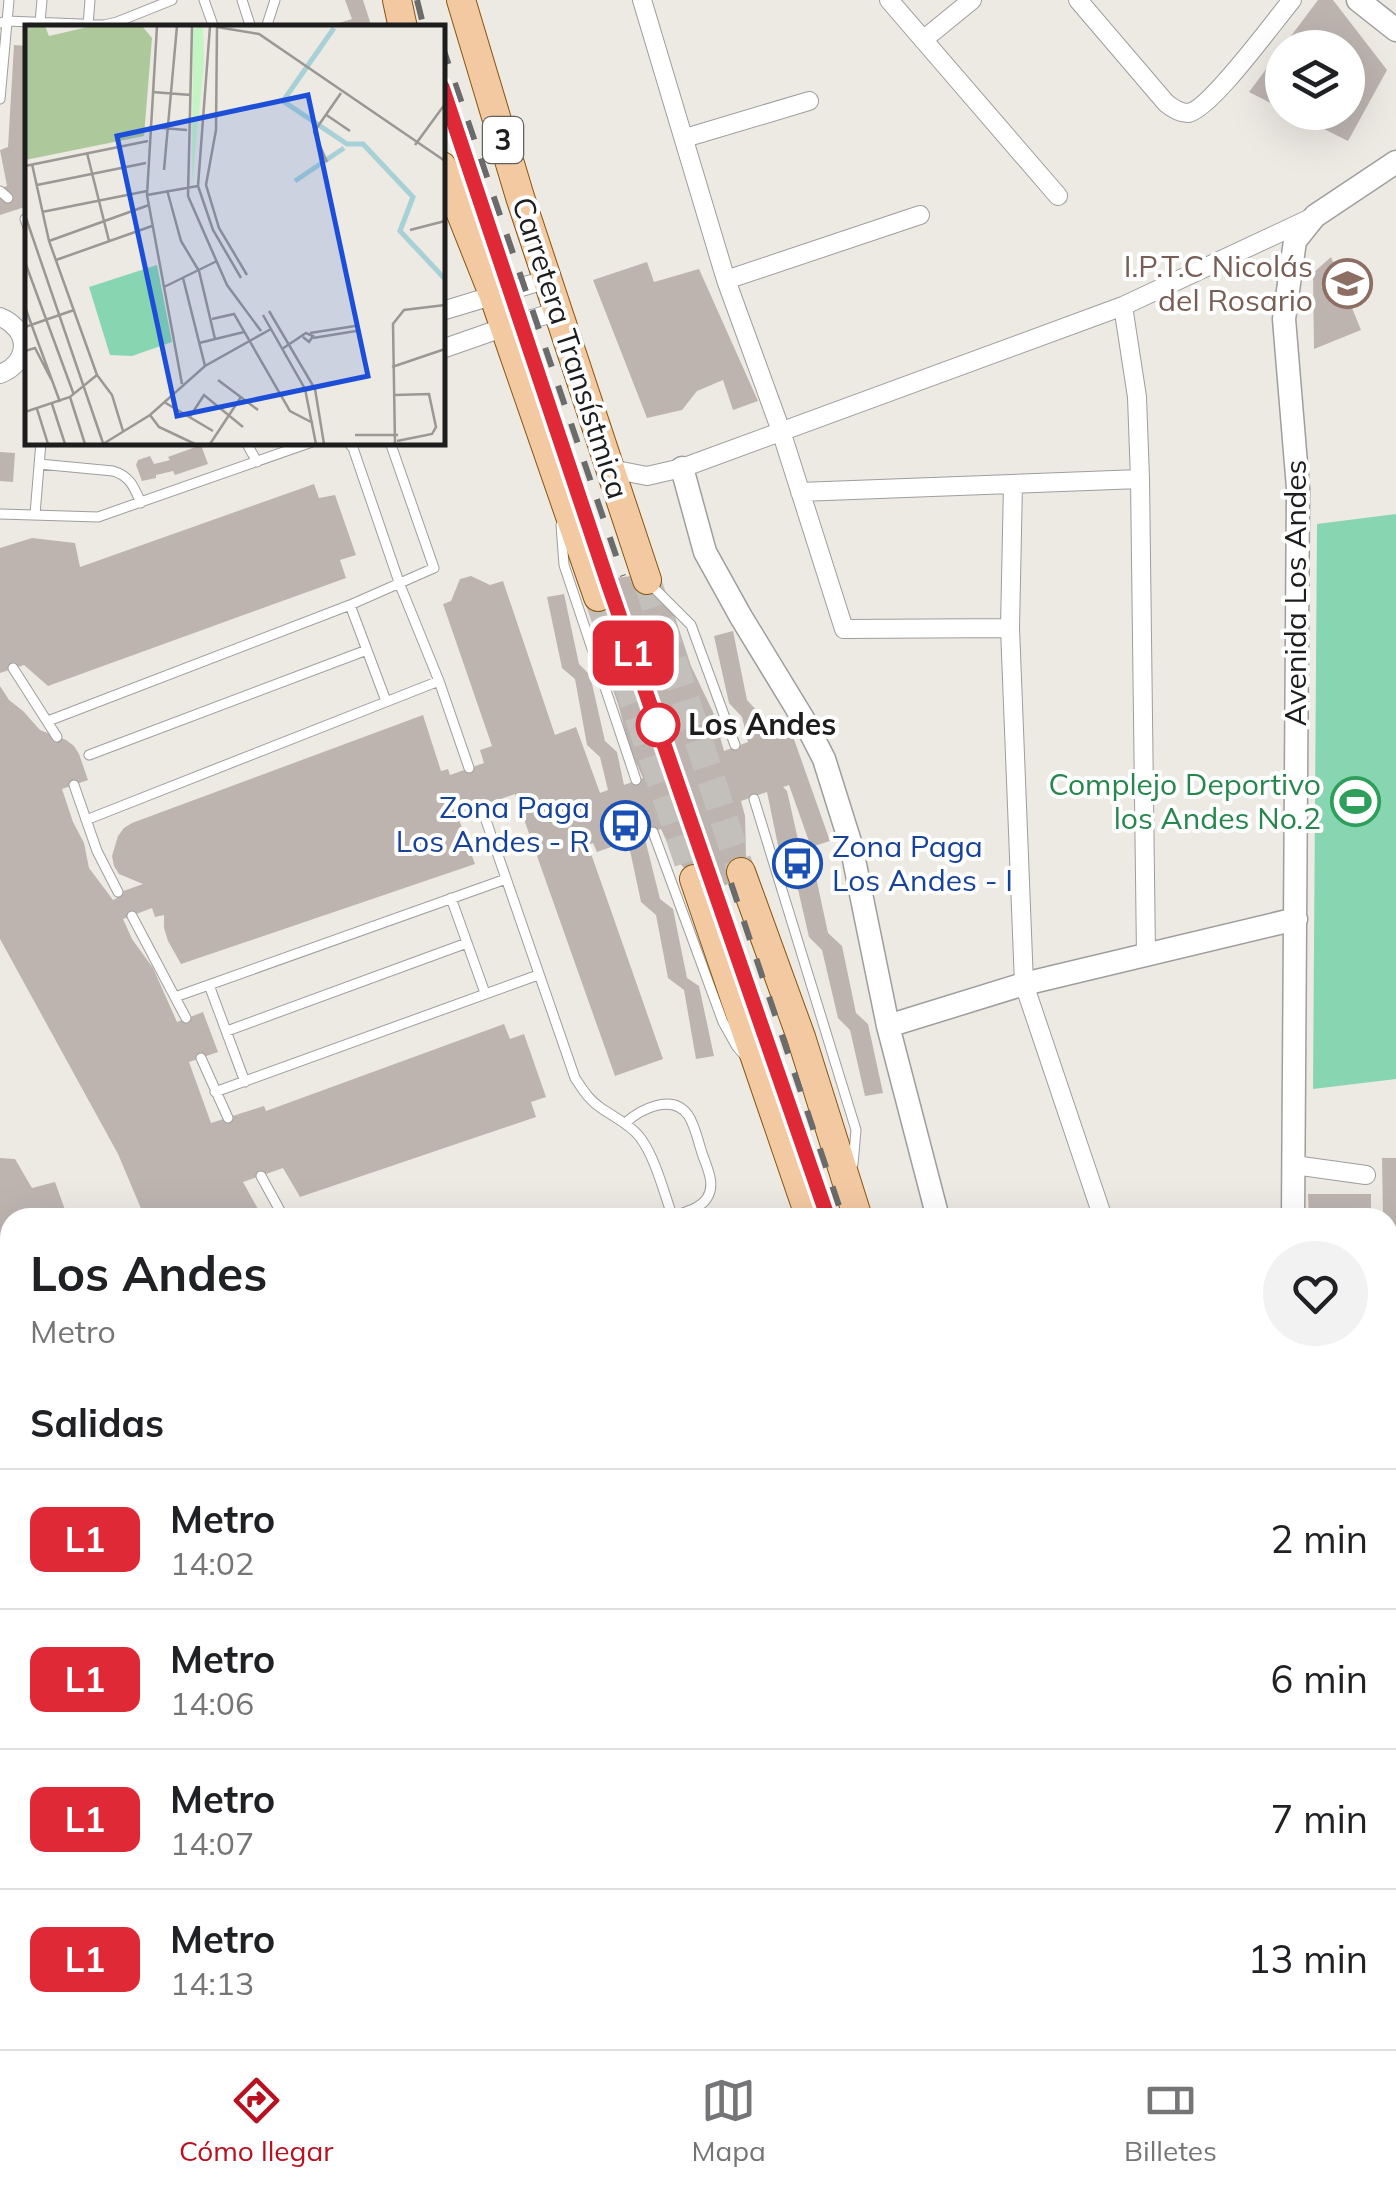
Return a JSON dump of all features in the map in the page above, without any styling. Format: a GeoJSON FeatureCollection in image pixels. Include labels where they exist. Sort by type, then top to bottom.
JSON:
{"type":"FeatureCollection","features":[{"type":"Feature","properties":{"kind":"main road"},"geometry":{"type":"LineString","coordinates":[[397,0],[402,25]]}},
{"type":"Feature","properties":{"kind":"main road","name":"Carretera Transístmica"},"geometry":{"type":"LineString","coordinates":[[461,0],[520,197],[646,580]]}},
{"type":"Feature","properties":{"kind":"main road","name":"Carretera Transístmica"},"geometry":{"type":"LineString","coordinates":[[445,174],[493,294],[598,598]]}},
{"type":"Feature","properties":{"kind":"main road"},"geometry":{"type":"LineString","coordinates":[[741,872],[801,1037],[854,1205]]}},
{"type":"Feature","properties":{"kind":"main road"},"geometry":{"type":"LineString","coordinates":[[694,879],[807,1208]]}},
{"type":"Feature","properties":{"kind":"street"},"geometry":{"type":"LineString","coordinates":[[642,0],[726,280],[781,431],[844,629],[1010,628]]}},
{"type":"Feature","properties":{"kind":"street"},"geometry":{"type":"LineString","coordinates":[[889,0],[1058,196]]}},
{"type":"Feature","properties":{"kind":"street"},"geometry":{"type":"LineString","coordinates":[[923,40],[972,0]]}},
{"type":"Feature","properties":{"kind":"street"},"geometry":{"type":"LineString","coordinates":[[1078,0],[1166,104],[1188,113],[1219,89],[1292,0]]}},
{"type":"Feature","properties":{"kind":"street"},"geometry":{"type":"LineString","coordinates":[[1358,0],[1396,30]]}},
{"type":"Feature","properties":{"kind":"street"},"geometry":{"type":"LineString","coordinates":[[684,138],[810,101]]}},
{"type":"Feature","properties":{"kind":"street"},"geometry":{"type":"LineString","coordinates":[[611,470],[648,476],[682,468],[1123,306],[1314,216],[1396,162]]}},
{"type":"Feature","properties":{"kind":"street"},"geometry":{"type":"LineString","coordinates":[[726,280],[920,215]]}},
{"type":"Feature","properties":{"kind":"street","name":"Avenida Los Andes"},"geometry":{"type":"LineString","coordinates":[[1293,1208],[1298,488],[1284,319],[1295,241],[1314,216]]}},
{"type":"Feature","properties":{"kind":"street"},"geometry":{"type":"LineString","coordinates":[[445,310],[548,280]]}},
{"type":"Feature","properties":{"kind":"street"},"geometry":{"type":"LineString","coordinates":[[1123,306],[1137,397],[1140,479],[1146,955]]}},
{"type":"Feature","properties":{"kind":"street"},"geometry":{"type":"LineString","coordinates":[[445,348],[559,311]]}},
{"type":"Feature","properties":{"kind":"street"},"geometry":{"type":"LineString","coordinates":[[0,316],[22,328],[23,346],[14,368]]}},
{"type":"Feature","properties":{"kind":"street"},"geometry":{"type":"LineString","coordinates":[[682,468],[705,552],[806,722],[824,760],[856,863],[888,1026],[935,1208]]}},
{"type":"Feature","properties":{"kind":"street"},"geometry":{"type":"LineString","coordinates":[[800,492],[1140,479]]}},
{"type":"Feature","properties":{"kind":"street"},"geometry":{"type":"LineString","coordinates":[[1013,484],[1010,628],[1024,984],[1100,1208]]}},
{"type":"Feature","properties":{"kind":"street"},"geometry":{"type":"LineString","coordinates":[[888,1026],[1024,984],[1296,919]]}},
{"type":"Feature","properties":{"kind":"street"},"geometry":{"type":"LineString","coordinates":[[1294,1165],[1366,1174]]}},
{"type":"Feature","properties":{"kind":"lane"},"geometry":{"type":"LineString","coordinates":[[0,98],[3,22],[9,0]]}},
{"type":"Feature","properties":{"kind":"lane"},"geometry":{"type":"LineString","coordinates":[[40,22],[42,0]]}},
{"type":"Feature","properties":{"kind":"lane"},"geometry":{"type":"LineString","coordinates":[[88,25],[90,0]]}},
{"type":"Feature","properties":{"kind":"lane"},"geometry":{"type":"LineString","coordinates":[[3,22],[118,22],[172,0]]}},
{"type":"Feature","properties":{"kind":"lane"},"geometry":{"type":"LineString","coordinates":[[204,0],[213,25]]}},
{"type":"Feature","properties":{"kind":"lane"},"geometry":{"type":"LineString","coordinates":[[242,0],[250,25]]}},
{"type":"Feature","properties":{"kind":"lane"},"geometry":{"type":"LineString","coordinates":[[267,25],[274,0]]}},
{"type":"Feature","properties":{"kind":"lane"},"geometry":{"type":"LineString","coordinates":[[35,514],[41,445]]}},
{"type":"Feature","properties":{"kind":"lane"},"geometry":{"type":"LineString","coordinates":[[248,445],[257,462]]}},
{"type":"Feature","properties":{"kind":"lane"},"geometry":{"type":"LineString","coordinates":[[0,514],[98,517],[304,445]]}},
{"type":"Feature","properties":{"kind":"lane"},"geometry":{"type":"LineString","coordinates":[[351,445],[469,768]]}},
{"type":"Feature","properties":{"kind":"lane"},"geometry":{"type":"LineString","coordinates":[[48,720],[350,606],[434,568],[391,445]]}},
{"type":"Feature","properties":{"kind":"lane"},"geometry":{"type":"LineString","coordinates":[[39,464],[124,474],[132,482],[140,503]]}},
{"type":"Feature","properties":{"kind":"lane"},"geometry":{"type":"LineString","coordinates":[[561,492],[564,565],[636,780]]}},
{"type":"Feature","properties":{"kind":"lane"},"geometry":{"type":"LineString","coordinates":[[646,580],[690,625],[735,745]]}},
{"type":"Feature","properties":{"kind":"lane"},"geometry":{"type":"LineString","coordinates":[[350,606],[386,701]]}},
{"type":"Feature","properties":{"kind":"lane"},"geometry":{"type":"LineString","coordinates":[[90,755],[367,650]]}},
{"type":"Feature","properties":{"kind":"lane"},"geometry":{"type":"LineString","coordinates":[[13,668],[57,738]]}},
{"type":"Feature","properties":{"kind":"lane"},"geometry":{"type":"LineString","coordinates":[[86,820],[439,681]]}},
{"type":"Feature","properties":{"kind":"lane"},"geometry":{"type":"LineString","coordinates":[[74,784],[104,868],[118,892]]}},
{"type":"Feature","properties":{"kind":"lane"},"geometry":{"type":"LineString","coordinates":[[754,799],[856,1130],[854,1205]]}},
{"type":"Feature","properties":{"kind":"lane"},"geometry":{"type":"LineString","coordinates":[[481,806],[575,1078],[598,1107],[626,1123],[639,1136],[669,1208]]}},
{"type":"Feature","properties":{"kind":"lane"},"geometry":{"type":"LineString","coordinates":[[652,832],[723,1022],[737,1048],[760,1072]]}},
{"type":"Feature","properties":{"kind":"lane"},"geometry":{"type":"LineString","coordinates":[[176,997],[506,878]]}},
{"type":"Feature","properties":{"kind":"lane"},"geometry":{"type":"LineString","coordinates":[[451,898],[485,994]]}},
{"type":"Feature","properties":{"kind":"lane"},"geometry":{"type":"LineString","coordinates":[[132,916],[186,1018]]}},
{"type":"Feature","properties":{"kind":"lane"},"geometry":{"type":"LineString","coordinates":[[227,1031],[467,943]]}},
{"type":"Feature","properties":{"kind":"lane"},"geometry":{"type":"LineString","coordinates":[[215,1092],[538,975]]}},
{"type":"Feature","properties":{"kind":"lane"},"geometry":{"type":"LineString","coordinates":[[209,985],[244,1082]]}},
{"type":"Feature","properties":{"kind":"lane"},"geometry":{"type":"LineString","coordinates":[[202,1058],[228,1118]]}},
{"type":"Feature","properties":{"kind":"lane"},"geometry":{"type":"LineString","coordinates":[[626,1123],[646,1109],[664,1104],[679,1106],[689,1116],[712,1181],[710,1194],[693,1208]]}},
{"type":"Feature","properties":{"kind":"lane"},"geometry":{"type":"LineString","coordinates":[[262,1176],[279,1208]]}},
{"type":"Feature","properties":{"kind":"green space","name":"Complejo Deportivo los Andes No.2"},"geometry":{"type":"Polygon","coordinates":[[[1396,514],[1396,1079],[1313,1089],[1317,524],[1396,514]]]}},
{"type":"Feature","properties":{"kind":"building"},"geometry":{"type":"Polygon","coordinates":[[[345,0],[363,0],[371,25],[339,23],[352,19],[345,0]]]}},
{"type":"Feature","properties":{"kind":"building"},"geometry":{"type":"Polygon","coordinates":[[[1318,0],[1333,0],[1356,30],[1296,30],[1318,0]]]}},
{"type":"Feature","properties":{"kind":"building"},"geometry":{"type":"Polygon","coordinates":[[[1365,41],[1387,70],[1365,110],[1365,41]]]}},
{"type":"Feature","properties":{"kind":"building"},"geometry":{"type":"Polygon","coordinates":[[[14,45],[25,46],[25,207],[0,215],[0,188],[7,186],[0,150],[8,147],[14,45]]]}},
{"type":"Feature","properties":{"kind":"building"},"geometry":{"type":"Polygon","coordinates":[[[1265,71],[1265,100],[1249,92],[1265,71]]]}},
{"type":"Feature","properties":{"kind":"building"},"geometry":{"type":"Polygon","coordinates":[[[1326,130],[1354,130],[1348,141],[1326,130]]]}},
{"type":"Feature","properties":{"kind":"building"},"geometry":{"type":"Polygon","coordinates":[[[1331,257],[1361,330],[1314,349],[1313,273],[1331,257]]]}},
{"type":"Feature","properties":{"kind":"building"},"geometry":{"type":"Polygon","coordinates":[[[647,262],[654,282],[699,269],[758,401],[733,410],[723,380],[697,391],[682,410],[647,418],[593,280],[647,262]]]}},
{"type":"Feature","properties":{"kind":"building"},"geometry":{"type":"Polygon","coordinates":[[[201,445],[208,464],[142,481],[138,460],[150,456],[154,464],[201,445]]]}},
{"type":"Feature","properties":{"kind":"building"},"geometry":{"type":"Polygon","coordinates":[[[0,452],[15,453],[13,482],[0,481],[0,452]]]}},
{"type":"Feature","properties":{"kind":"building"},"geometry":{"type":"Polygon","coordinates":[[[314,484],[319,498],[335,495],[356,555],[340,560],[346,578],[48,686],[24,665],[0,673],[0,548],[32,538],[75,543],[80,567],[314,484]]]}},
{"type":"Feature","properties":{"kind":"building"},"geometry":{"type":"Polygon","coordinates":[[[471,576],[490,585],[503,581],[555,735],[576,727],[600,793],[608,790],[600,757],[587,745],[575,679],[562,668],[547,597],[564,594],[579,664],[590,675],[605,741],[617,752],[624,785],[643,778],[629,747],[598,646],[593,619],[604,585],[615,578],[632,576],[664,596],[713,712],[724,751],[748,742],[742,717],[729,703],[714,636],[733,631],[747,700],[759,713],[764,737],[790,728],[830,841],[811,847],[789,785],[783,787],[802,857],[814,868],[828,933],[842,946],[856,1013],[868,1024],[883,1093],[865,1096],[850,1030],[838,1018],[822,950],[809,937],[794,872],[781,860],[767,792],[741,801],[746,857],[741,872],[731,883],[720,887],[694,879],[674,857],[661,829],[644,835],[660,899],[673,909],[687,978],[699,986],[714,1056],[696,1059],[684,990],[668,978],[656,915],[641,902],[628,841],[597,852],[593,843],[588,845],[663,1059],[615,1076],[515,794],[457,814],[475,864],[181,964],[168,941],[164,915],[155,917],[152,908],[123,919],[153,968],[177,1022],[203,1012],[218,1052],[189,1062],[211,1123],[264,1106],[266,1111],[504,1024],[510,1039],[524,1034],[546,1097],[531,1102],[536,1117],[300,1197],[283,1168],[243,1182],[257,1208],[141,1208],[118,1154],[0,939],[0,686],[40,730],[66,740],[79,754],[88,780],[62,789],[84,843],[89,868],[113,900],[117,898],[115,894],[143,884],[119,874],[112,856],[118,836],[132,823],[423,715],[441,771],[448,769],[450,775],[484,763],[480,750],[492,746],[443,604],[451,601],[460,579],[471,576]]]}},
{"type":"Feature","properties":{"kind":"building"},"geometry":{"type":"Polygon","coordinates":[[[0,1158],[15,1159],[32,1188],[55,1182],[64,1208],[0,1208],[0,1158]]]}},
{"type":"Feature","properties":{"kind":"building"},"geometry":{"type":"Polygon","coordinates":[[[1382,1158],[1396,1158],[1396,1208],[1383,1208],[1382,1158]]]}},
{"type":"Feature","properties":{"kind":"building"},"geometry":{"type":"Polygon","coordinates":[[[1308,1194],[1371,1194],[1371,1208],[1309,1208],[1308,1194]]]}},
{"type":"Feature","properties":{"kind":"tunnel"},"geometry":{"type":"LineString","coordinates":[[647,580],[741,872]]}},
{"type":"Feature","properties":{"kind":"tunnel"},"geometry":{"type":"LineString","coordinates":[[598,597],[694,879]]}},
{"type":"Feature","properties":{"kind":"railway"},"geometry":{"type":"LineString","coordinates":[[417,0],[423,25]]}},
{"type":"Feature","properties":{"kind":"railway"},"geometry":{"type":"LineString","coordinates":[[445,54],[623,576]]}},
{"type":"Feature","properties":{"kind":"railway"},"geometry":{"type":"LineString","coordinates":[[498,258],[562,448]]}},
{"type":"Feature","properties":{"kind":"railway"},"geometry":{"type":"LineString","coordinates":[[579,495],[608,583]]}},
{"type":"Feature","properties":{"kind":"railway"},"geometry":{"type":"LineString","coordinates":[[731,883],[840,1208]]}},
{"type":"Feature","properties":{"kind":"railway"},"geometry":{"type":"LineString","coordinates":[[713,886],[778,1070]]}},
{"type":"Feature","properties":{"kind":"metro line","name":"L1"},"geometry":{"type":"LineString","coordinates":[[445,96],[608,583],[825,1208]]}},
{"type":"Feature","properties":{"kind":"place","name":"I.P.T.C Nicolás del Rosario"},"geometry":{"type":"Point","coordinates":[1348,284]}},
{"type":"Feature","properties":{"kind":"place","name":"Los Andes"},"geometry":{"type":"Point","coordinates":[658,725]}},
{"type":"Feature","properties":{"kind":"place","name":"Complejo Deportivo los Andes No.2"},"geometry":{"type":"Point","coordinates":[1356,802]}},
{"type":"Feature","properties":{"kind":"place","name":"Zona Paga Los Andes - R"},"geometry":{"type":"Point","coordinates":[625,825]}},
{"type":"Feature","properties":{"kind":"place","name":"Zona Paga Los Andes - I"},"geometry":{"type":"Point","coordinates":[797,864]}}]}
